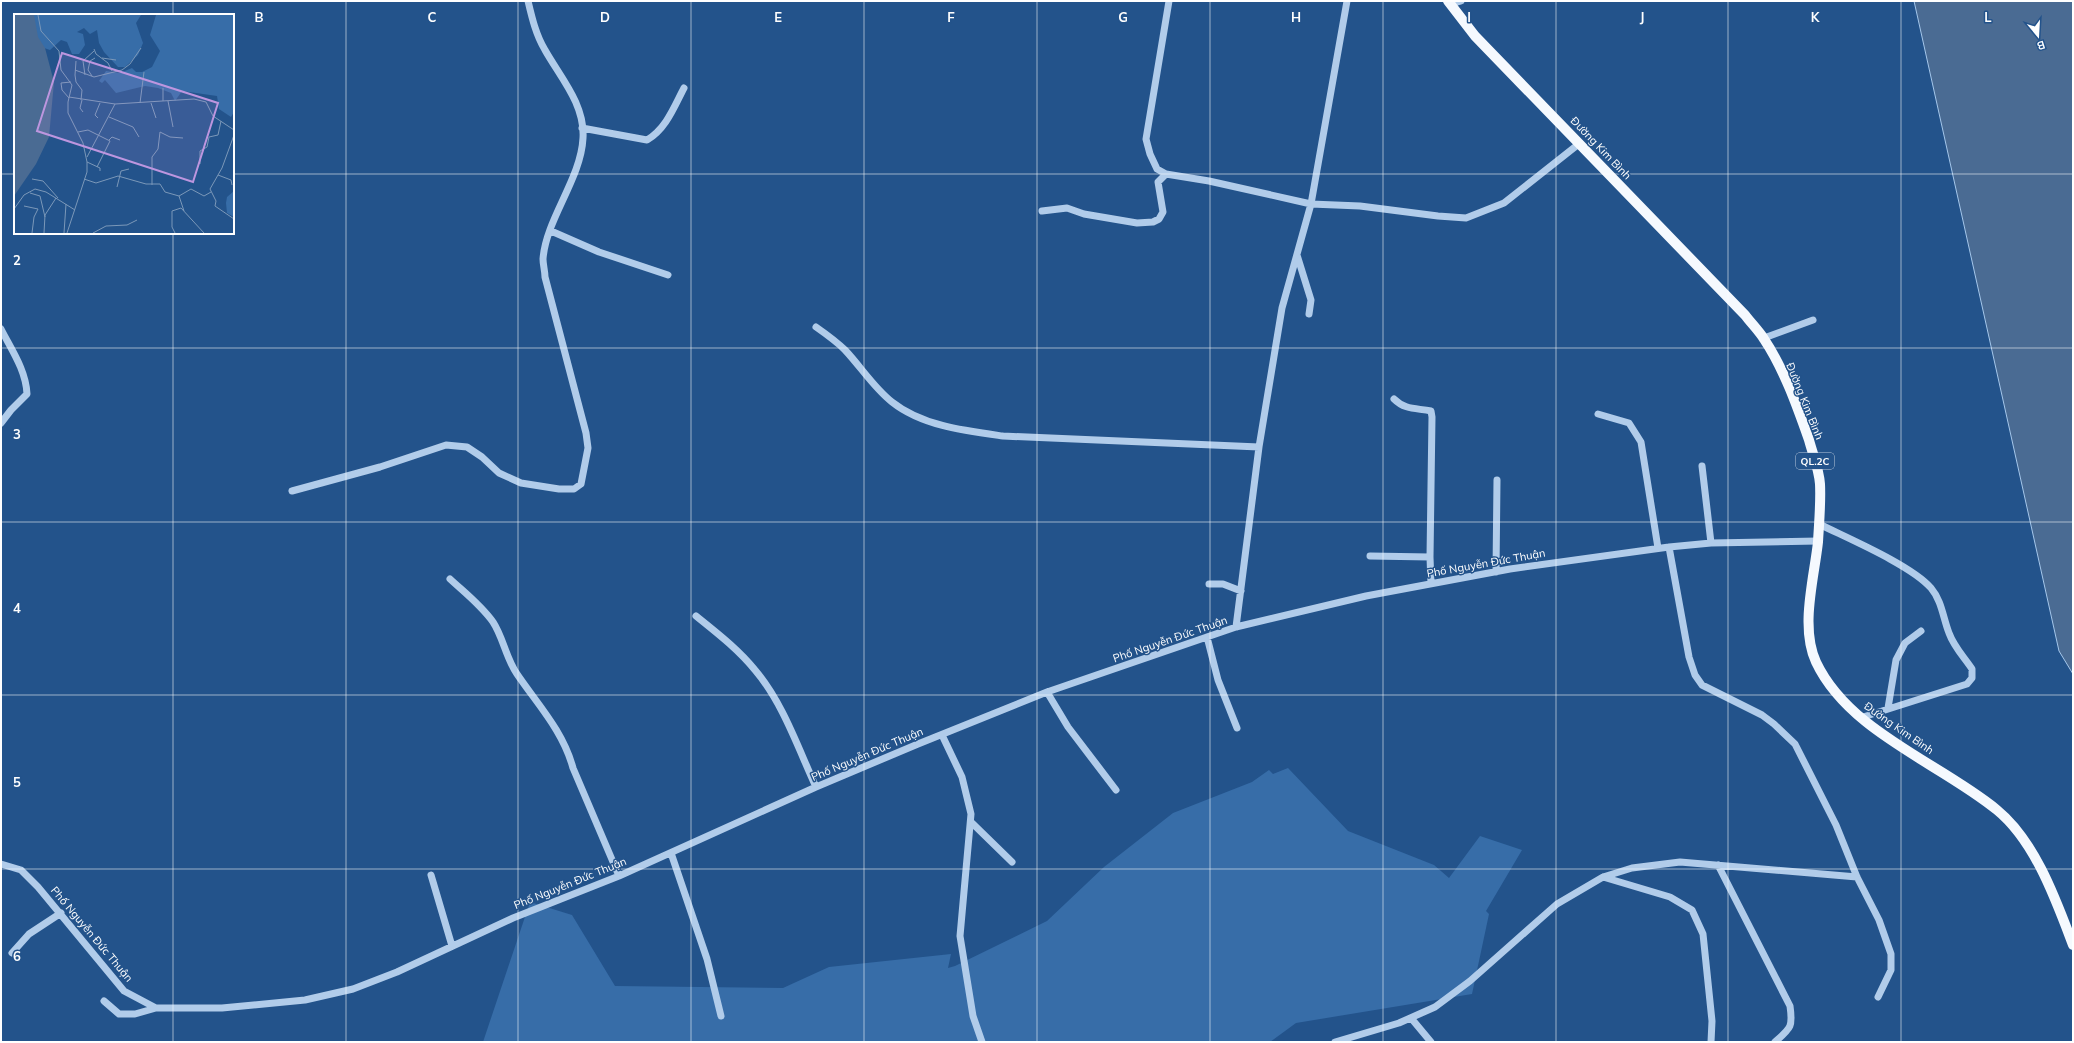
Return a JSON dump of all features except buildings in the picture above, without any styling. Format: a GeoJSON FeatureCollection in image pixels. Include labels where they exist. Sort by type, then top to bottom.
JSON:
{"type":"FeatureCollection","features":[{"type":"Feature","properties":{"kind":"main road","name":"Đường Kim Bình"},"geometry":{"type":"LineString","coordinates":[[1450,3],[1476,36],[1745,316],[1764,338],[1780,368],[1799,414],[1817,467],[1820,484],[1818,541],[1808,631],[1815,660],[1825,679],[1836,695],[1860,718],[1998,810],[2019,834],[2041,868],[2056,899],[2073,945]]}},
{"type":"Feature","properties":{"kind":"street"},"geometry":{"type":"LineString","coordinates":[[292,491],[380,467],[446,445],[467,447],[482,457],[498,473],[521,483],[559,489],[574,489],[581,484],[588,448],[586,433],[543,260],[546,244],[551,230],[580,160],[584,137],[571,91],[544,49],[533,22],[528,1]]}},
{"type":"Feature","properties":{"kind":"street"},"geometry":{"type":"LineString","coordinates":[[1169,1],[1146,139],[1150,154],[1157,169],[1166,174],[1209,181],[1311,204],[1360,206],[1466,218],[1504,203],[1580,143]]}},
{"type":"Feature","properties":{"kind":"street"},"geometry":{"type":"LineString","coordinates":[[1236,627],[1259,447],[1282,308],[1311,204],[1347,1]]}},
{"type":"Feature","properties":{"kind":"street"},"geometry":{"type":"LineString","coordinates":[[1450,3],[1461,1]]}},
{"type":"Feature","properties":{"kind":"street"},"geometry":{"type":"LineString","coordinates":[[582,128],[647,140],[657,135],[670,116],[684,88]]}},
{"type":"Feature","properties":{"kind":"street"},"geometry":{"type":"LineString","coordinates":[[1042,211],[1067,208],[1084,214],[1137,223],[1153,222],[1159,219],[1162,212],[1158,182],[1166,174]]}},
{"type":"Feature","properties":{"kind":"street"},"geometry":{"type":"LineString","coordinates":[[551,230],[599,252],[668,275]]}},
{"type":"Feature","properties":{"kind":"street"},"geometry":{"type":"LineString","coordinates":[[1297,255],[1310,300],[1309,314]]}},
{"type":"Feature","properties":{"kind":"street"},"geometry":{"type":"LineString","coordinates":[[1764,338],[1813,320]]}},
{"type":"Feature","properties":{"kind":"street"},"geometry":{"type":"LineString","coordinates":[[816,327],[845,350],[892,402],[916,417],[929,422],[973,432],[1003,436],[1259,447]]}},
{"type":"Feature","properties":{"kind":"street"},"geometry":{"type":"LineString","coordinates":[[1,329],[18,362],[27,384],[27,394],[11,410],[1,423]]}},
{"type":"Feature","properties":{"kind":"street"},"geometry":{"type":"LineString","coordinates":[[1394,399],[1409,409],[1431,411],[1431,584]]}},
{"type":"Feature","properties":{"kind":"street"},"geometry":{"type":"LineString","coordinates":[[1598,414],[1629,423],[1640,442],[1658,548]]}},
{"type":"Feature","properties":{"kind":"street"},"geometry":{"type":"LineString","coordinates":[[1702,466],[1712,543]]}},
{"type":"Feature","properties":{"kind":"street"},"geometry":{"type":"LineString","coordinates":[[1496,572],[1497,480]]}},
{"type":"Feature","properties":{"kind":"street"},"geometry":{"type":"LineString","coordinates":[[1818,524],[1905,568],[1930,587],[1941,606],[1950,634],[1960,654],[1972,669],[1972,678],[1967,684],[1860,718]]}},
{"type":"Feature","properties":{"kind":"street","name":"Phố Nguyễn Đức Thuận"},"geometry":{"type":"LineString","coordinates":[[1,864],[21,870],[61,913],[124,991],[156,1008],[222,1008],[305,1000],[353,989],[397,972],[513,918],[619,876],[816,787],[1048,692],[1236,627],[1366,596],[1496,572],[1669,546],[1712,543],[1818,541]]}},
{"type":"Feature","properties":{"kind":"street"},"geometry":{"type":"LineString","coordinates":[[1669,546],[1689,657],[1695,674],[1702,685],[1762,716],[1774,724],[1796,744],[1836,825],[1857,877],[1880,920],[1891,954],[1891,970],[1878,997]]}},
{"type":"Feature","properties":{"kind":"street"},"geometry":{"type":"LineString","coordinates":[[1370,556],[1430,557]]}},
{"type":"Feature","properties":{"kind":"street"},"geometry":{"type":"LineString","coordinates":[[450,578],[493,622],[516,674],[558,732],[568,750],[572,768],[619,876]]}},
{"type":"Feature","properties":{"kind":"street"},"geometry":{"type":"LineString","coordinates":[[1209,584],[1222,584],[1241,591]]}},
{"type":"Feature","properties":{"kind":"street"},"geometry":{"type":"LineString","coordinates":[[696,616],[731,643],[756,671],[775,699],[816,787]]}},
{"type":"Feature","properties":{"kind":"street"},"geometry":{"type":"LineString","coordinates":[[1888,708],[1896,660],[1905,643],[1921,632]]}},
{"type":"Feature","properties":{"kind":"street"},"geometry":{"type":"LineString","coordinates":[[1207,637],[1218,680],[1237,728]]}},
{"type":"Feature","properties":{"kind":"street"},"geometry":{"type":"LineString","coordinates":[[1048,692],[1068,727],[1116,790]]}},
{"type":"Feature","properties":{"kind":"street"},"geometry":{"type":"LineString","coordinates":[[942,735],[962,777],[971,814],[960,936],[973,1016],[982,1042]]}},
{"type":"Feature","properties":{"kind":"street"},"geometry":{"type":"LineString","coordinates":[[971,822],[1012,862]]}},
{"type":"Feature","properties":{"kind":"street"},"geometry":{"type":"LineString","coordinates":[[671,853],[707,959],[721,1016]]}},
{"type":"Feature","properties":{"kind":"street"},"geometry":{"type":"LineString","coordinates":[[1335,1042],[1411,1018],[1435,1007],[1470,981],[1557,904],[1602,877],[1632,868],[1680,862],[1857,877]]}},
{"type":"Feature","properties":{"kind":"street"},"geometry":{"type":"LineString","coordinates":[[1718,865],[1790,1006],[1792,1022],[1787,1031],[1775,1042]]}},
{"type":"Feature","properties":{"kind":"street"},"geometry":{"type":"LineString","coordinates":[[431,875],[452,946]]}},
{"type":"Feature","properties":{"kind":"street"},"geometry":{"type":"LineString","coordinates":[[1602,877],[1670,897],[1692,910],[1703,934],[1712,1021],[1711,1042]]}},
{"type":"Feature","properties":{"kind":"street"},"geometry":{"type":"LineString","coordinates":[[12,953],[29,934],[61,913]]}},
{"type":"Feature","properties":{"kind":"street"},"geometry":{"type":"LineString","coordinates":[[104,1001],[119,1014],[135,1014],[156,1008]]}},
{"type":"Feature","properties":{"kind":"street"},"geometry":{"type":"LineString","coordinates":[[1411,1018],[1431,1042]]}},
{"type":"Feature","properties":{"kind":"shaded area"},"geometry":{"type":"Polygon","coordinates":[[[1914,1],[2073,1],[2073,674],[2059,651],[1914,1]]]}},
{"type":"Feature","properties":{"kind":"shaded area"},"geometry":{"type":"Polygon","coordinates":[[[1288,768],[1348,831],[1434,865],[1449,878],[1480,836],[1522,850],[1486,911],[1489,914],[1472,994],[1296,1023],[1270,1042],[483,1042],[530,902],[572,915],[615,986],[783,988],[829,967],[951,954],[948,968],[1047,921],[1104,867],[1173,813],[1252,782],[1269,770],[1273,774],[1288,768]]]}}]}
